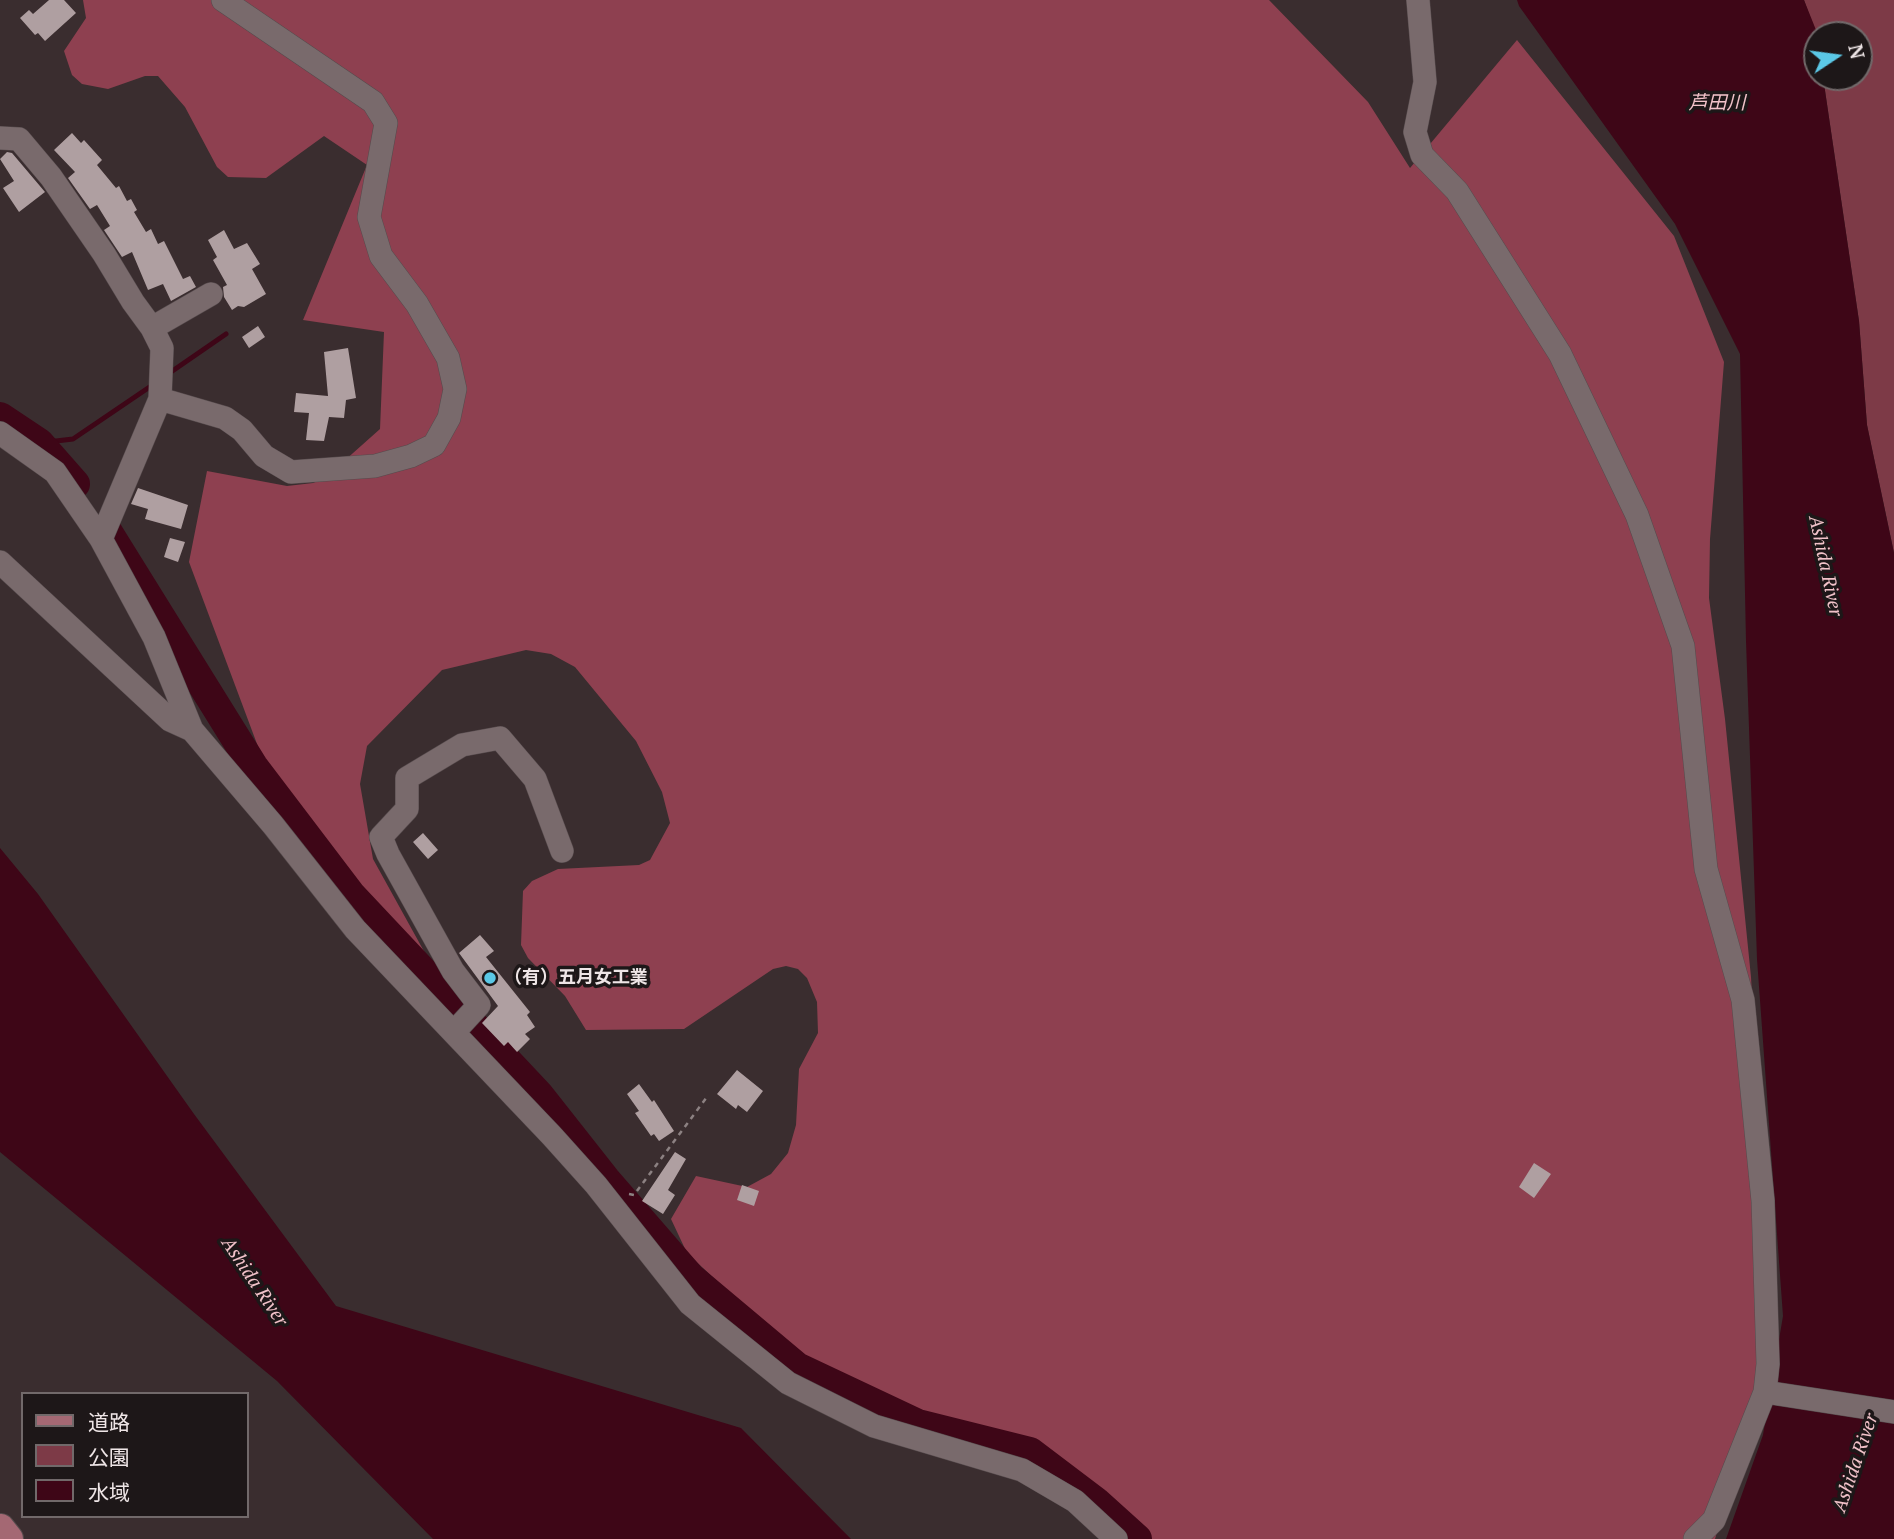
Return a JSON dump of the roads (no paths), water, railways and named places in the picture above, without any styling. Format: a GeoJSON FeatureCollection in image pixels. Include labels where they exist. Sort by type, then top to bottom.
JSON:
{"type":"FeatureCollection","features":[{"type":"Feature","properties":{"kind":"main road"},"geometry":{"type":"LineString","coordinates":[[0,1529],[8,1539]]}},
{"type":"Feature","properties":{"kind":"street"},"geometry":{"type":"LineString","coordinates":[[160,386],[225,418],[242,430],[264,456],[291,471],[375,466],[411,456],[434,445],[449,418],[455,388],[448,358],[417,304],[381,256],[369,218],[386,123],[373,102],[223,0]]}},
{"type":"Feature","properties":{"kind":"street"},"geometry":{"type":"LineString","coordinates":[[1418,0],[1425,82],[1415,132],[1422,155],[1457,191],[1560,354],[1637,514],[1683,646],[1706,869],[1743,1000],[1763,1201],[1768,1364],[1765,1392],[1714,1520],[1695,1539]]}},
{"type":"Feature","properties":{"kind":"street"},"geometry":{"type":"LineString","coordinates":[[0,138],[19,139],[51,177],[152,328],[162,348],[160,386],[101,539]]}},
{"type":"Feature","properties":{"kind":"street"},"geometry":{"type":"LineString","coordinates":[[152,328],[211,293]]}},
{"type":"Feature","properties":{"kind":"street"},"geometry":{"type":"LineString","coordinates":[[0,433],[55,472],[101,539],[154,637],[192,730],[273,825],[355,929],[596,1185],[690,1304],[788,1383],[874,1426],[1022,1470],[1075,1501],[1116,1539]]}},
{"type":"Feature","properties":{"kind":"street"},"geometry":{"type":"LineString","coordinates":[[0,562],[170,720],[192,730]]}},
{"type":"Feature","properties":{"kind":"street"},"geometry":{"type":"LineString","coordinates":[[454,1032],[479,1005],[453,971],[381,837],[407,809],[407,778],[462,745],[499,738],[535,779],[562,851]]}},
{"type":"Feature","properties":{"kind":"street"},"geometry":{"type":"LineString","coordinates":[[1765,1392],[1894,1412]]}},
{"type":"Feature","properties":{"kind":"water","name":"芦田川"},"geometry":{"type":"Polygon","coordinates":[[[1517,0],[1804,0],[1812,21],[1803,21],[1803,91],[1825,91],[1859,321],[1867,425],[1894,553],[1894,1539],[1726,1539],[1763,1435],[1783,1316],[1757,959],[1740,354],[1675,224],[1517,0]]]}},
{"type":"Feature","properties":{"kind":"water","name":"Ashida River"},"geometry":{"type":"Polygon","coordinates":[[[0,848],[38,894],[194,1114],[336,1306],[741,1428],[851,1539],[433,1539],[277,1381],[0,1152],[0,848]]]}},
{"type":"Feature","properties":{"kind":"waterway"},"geometry":{"type":"LineString","coordinates":[[168,374],[226,334]]}},
{"type":"Feature","properties":{"kind":"waterway"},"geometry":{"type":"LineString","coordinates":[[39,443],[73,439],[154,384]]}},
{"type":"Feature","properties":{"kind":"waterway"},"geometry":{"type":"LineString","coordinates":[[0,417],[39,443],[75,484]]}},
{"type":"Feature","properties":{"kind":"waterway"},"geometry":{"type":"LineString","coordinates":[[107,531],[253,766],[351,895],[539,1095],[606,1180],[691,1278],[797,1367],[918,1424],[1030,1452],[1096,1502],[1137,1539]]}},
{"type":"Feature","properties":{"kind":"place","name":"（有）五月女工業"},"geometry":{"type":"Point","coordinates":[490,978]}}]}
